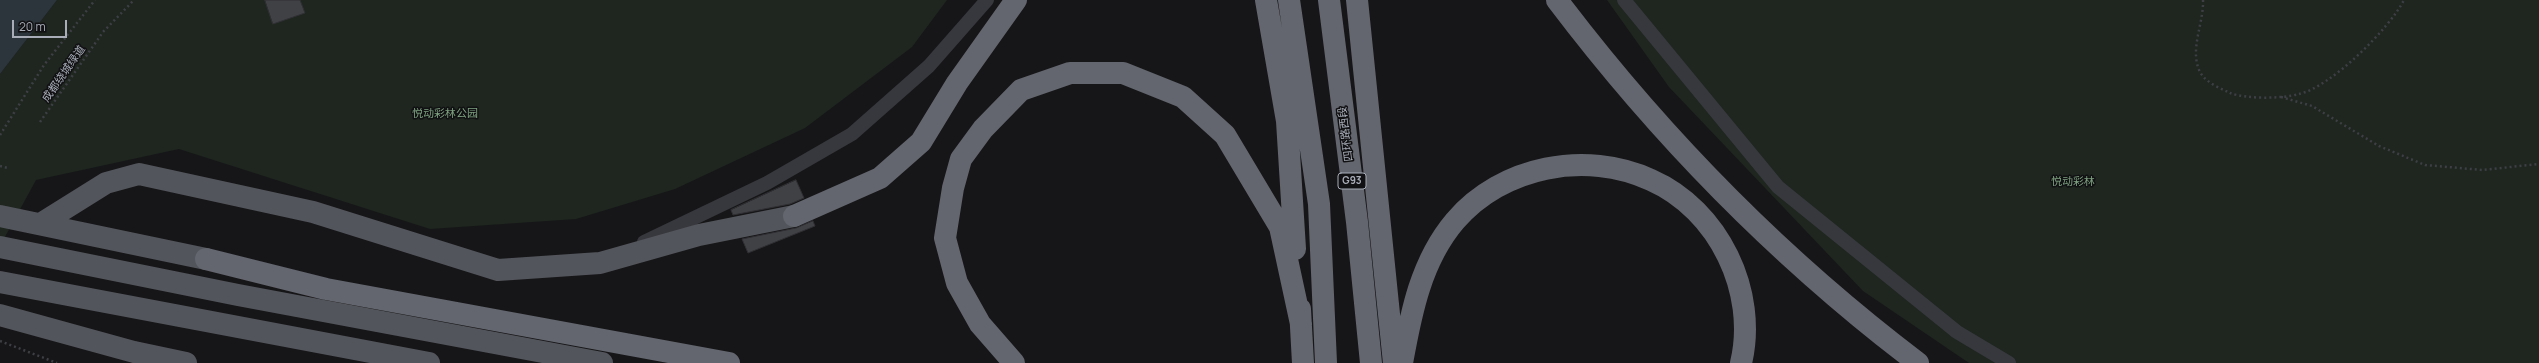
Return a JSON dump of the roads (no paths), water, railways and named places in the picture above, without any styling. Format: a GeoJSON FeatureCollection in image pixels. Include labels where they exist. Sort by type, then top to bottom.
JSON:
{"type":"FeatureCollection","features":[{"type":"Feature","properties":{"kind":"highway"},"geometry":{"type":"LineString","coordinates":[[794,216],[880,178],[921,142],[957,82],[1016,0]]}},
{"type":"Feature","properties":{"kind":"highway"},"geometry":{"type":"LineString","coordinates":[[1266,0],[1287,121],[1303,363]]}},
{"type":"Feature","properties":{"kind":"highway"},"geometry":{"type":"LineString","coordinates":[[1290,0],[1319,204],[1326,363]]}},
{"type":"Feature","properties":{"kind":"highway","name":"四环路西段"},"geometry":{"type":"LineString","coordinates":[[1329,0],[1371,363]]}},
{"type":"Feature","properties":{"kind":"highway"},"geometry":{"type":"LineString","coordinates":[[1357,0],[1394,363]]}},
{"type":"Feature","properties":{"kind":"highway"},"geometry":{"type":"LineString","coordinates":[[1557,0],[1649,114],[1717,186],[1844,305],[1918,363]]}},
{"type":"Feature","properties":{"kind":"highway"},"geometry":{"type":"LineString","coordinates":[[1014,363],[980,324],[957,283],[945,238],[953,188],[961,160],[983,129],[1021,90],[1070,73],[1123,73],[1183,97],[1225,135],[1280,227],[1300,324]]}},
{"type":"Feature","properties":{"kind":"highway"},"geometry":{"type":"LineString","coordinates":[[1402,363],[1412,305],[1437,246],[1456,220],[1483,196],[1513,179],[1547,168],[1579,164],[1612,168],[1652,180],[1685,202],[1711,228],[1735,269],[1744,311],[1745,346],[1741,363]]}},
{"type":"Feature","properties":{"kind":"highway"},"geometry":{"type":"LineString","coordinates":[[206,259],[326,289],[729,363]]}},
{"type":"Feature","properties":{"kind":"main road"},"geometry":{"type":"LineString","coordinates":[[32,221],[106,183],[139,174],[313,212],[498,270],[600,263],[699,235],[794,216]]}},
{"type":"Feature","properties":{"kind":"main road"},"geometry":{"type":"LineString","coordinates":[[0,216],[32,221],[206,259]]}},
{"type":"Feature","properties":{"kind":"main road"},"geometry":{"type":"LineString","coordinates":[[3,248],[246,297],[602,363]]}},
{"type":"Feature","properties":{"kind":"main road"},"geometry":{"type":"LineString","coordinates":[[0,282],[429,363]]}},
{"type":"Feature","properties":{"kind":"main road"},"geometry":{"type":"LineString","coordinates":[[0,315],[134,352],[186,363]]}},
{"type":"Feature","properties":{"kind":"street"},"geometry":{"type":"LineString","coordinates":[[600,263],[767,183],[852,134],[929,66],[987,0]]}},
{"type":"Feature","properties":{"kind":"street"},"geometry":{"type":"LineString","coordinates":[[1624,0],[1778,187],[1957,332],[2009,363]]}},
{"type":"Feature","properties":{"kind":"park label","name":"悦动彩林公园"},"geometry":{"type":"Point","coordinates":[445,114]}},
{"type":"Feature","properties":{"kind":"park label","name":"悦动彩林"},"geometry":{"type":"Point","coordinates":[2073,182]}}]}
